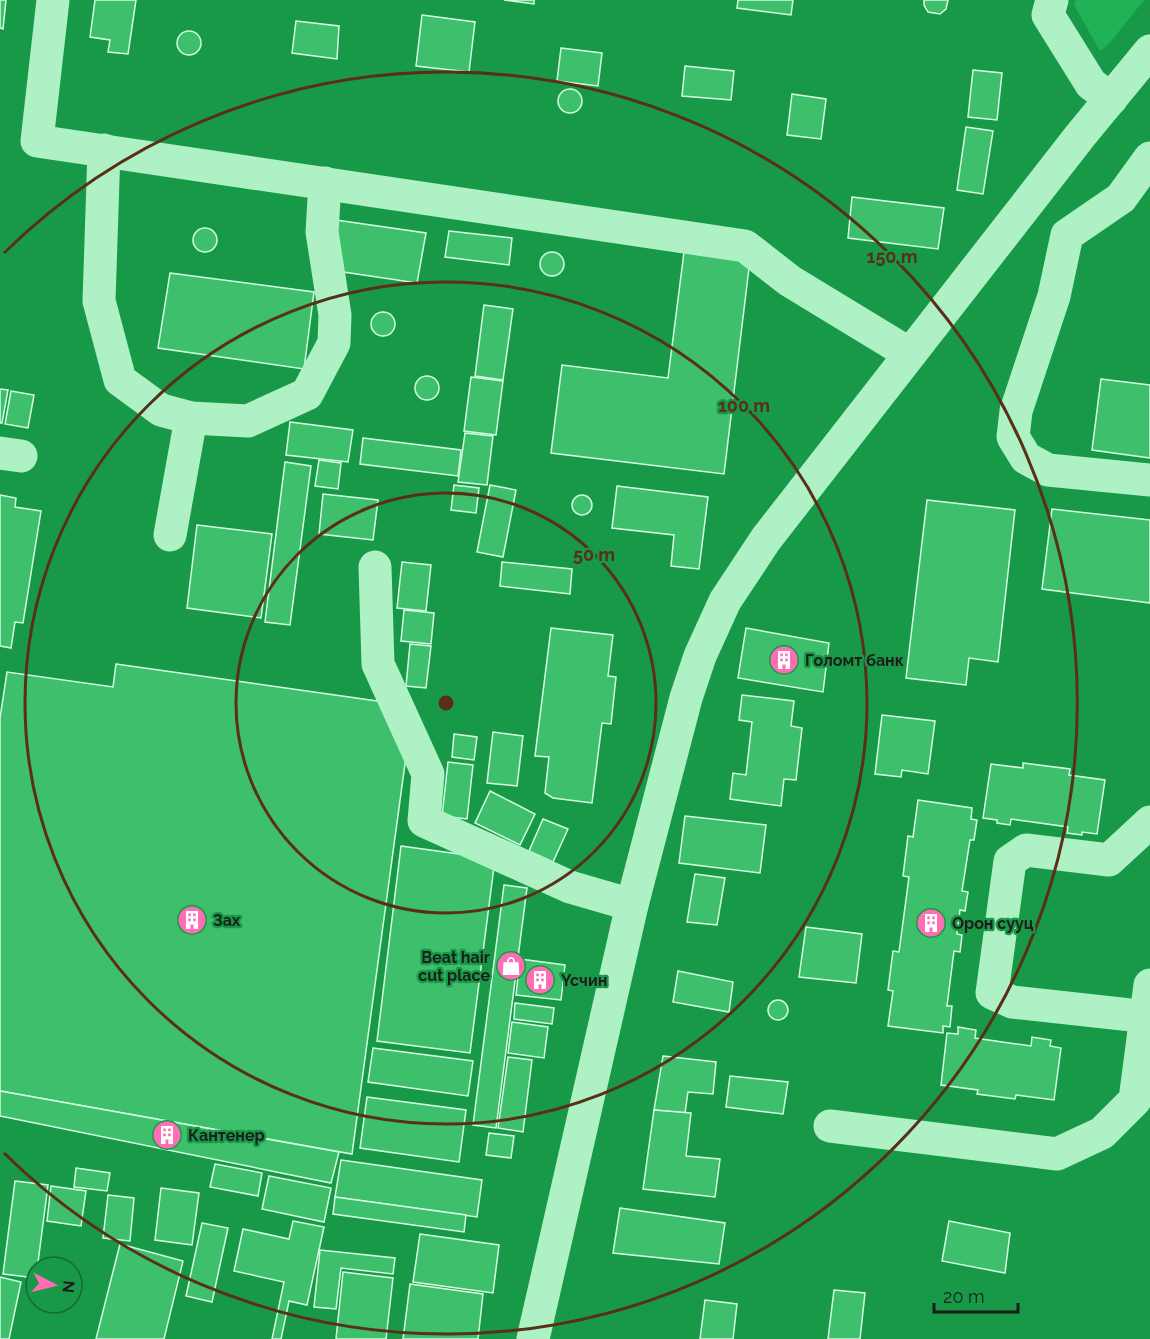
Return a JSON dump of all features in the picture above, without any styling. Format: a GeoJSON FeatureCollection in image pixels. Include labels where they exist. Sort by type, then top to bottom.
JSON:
{"type":"FeatureCollection","features":[{"type":"Feature","properties":{"kind":"street"},"geometry":{"type":"LineString","coordinates":[[53,0],[38,141],[745,246],[790,281],[910,354]]}},
{"type":"Feature","properties":{"kind":"street"},"geometry":{"type":"LineString","coordinates":[[1052,0],[1048,15],[1091,84],[1110,99]]}},
{"type":"Feature","properties":{"kind":"street"},"geometry":{"type":"LineString","coordinates":[[532,1339],[632,905],[686,698],[700,656],[725,601],[766,539],[1020,212],[1110,99],[1149,57]]}},
{"type":"Feature","properties":{"kind":"street"},"geometry":{"type":"LineString","coordinates":[[104,150],[99,301],[120,380],[161,410],[191,418],[248,421],[307,394],[334,344],[335,315],[322,232],[325,183]]}},
{"type":"Feature","properties":{"kind":"street"},"geometry":{"type":"LineString","coordinates":[[1150,158],[1121,198],[1067,235],[1054,297],[1016,411],[1013,437],[1026,458],[1048,470],[1150,480]]}},
{"type":"Feature","properties":{"kind":"street"},"geometry":{"type":"LineString","coordinates":[[1020,212],[1067,235]]}},
{"type":"Feature","properties":{"kind":"street"},"geometry":{"type":"LineString","coordinates":[[170,535],[191,418]]}},
{"type":"Feature","properties":{"kind":"street"},"geometry":{"type":"LineString","coordinates":[[375,567],[378,664],[428,774],[424,821],[570,887],[632,905]]}},
{"type":"Feature","properties":{"kind":"street"},"geometry":{"type":"LineString","coordinates":[[830,1126],[1057,1154],[1102,1133],[1135,1100],[1149,1006],[1012,1002],[992,993],[1010,861],[1026,850],[1109,860],[1150,822]]}},
{"type":"Feature","properties":{"kind":"green space"},"geometry":{"type":"Polygon","coordinates":[[[1076,0],[1144,0],[1109,44],[1100,51],[1074,5],[1076,0]]]}},
{"type":"Feature","properties":{"kind":"building"},"geometry":{"type":"Polygon","coordinates":[[[0,0],[6,0],[3,29],[0,28],[0,0]]]}},
{"type":"Feature","properties":{"kind":"building"},"geometry":{"type":"Polygon","coordinates":[[[95,0],[136,0],[128,54],[108,52],[110,40],[90,37],[95,0]]]}},
{"type":"Feature","properties":{"kind":"building"},"geometry":{"type":"Polygon","coordinates":[[[504,0],[534,0],[534,4],[504,0]]]}},
{"type":"Feature","properties":{"kind":"building"},"geometry":{"type":"Polygon","coordinates":[[[738,0],[793,0],[791,15],[737,8],[738,0]]]}},
{"type":"Feature","properties":{"kind":"building"},"geometry":{"type":"Polygon","coordinates":[[[924,0],[948,0],[946,9],[940,14],[928,12],[924,5],[924,0]]]}},
{"type":"Feature","properties":{"kind":"building"},"geometry":{"type":"Polygon","coordinates":[[[422,15],[475,22],[469,72],[416,66],[422,15]]]}},
{"type":"Feature","properties":{"kind":"building"},"geometry":{"type":"Polygon","coordinates":[[[296,21],[339,26],[337,59],[292,53],[296,21]]]}},
{"type":"Feature","properties":{"kind":"building"},"geometry":{"type":"Polygon","coordinates":[[[189,31],[198,34],[201,43],[198,52],[189,55],[180,52],[177,43],[180,34],[189,31]]]}},
{"type":"Feature","properties":{"kind":"building"},"geometry":{"type":"Polygon","coordinates":[[[561,48],[602,53],[598,86],[557,81],[561,48]]]}},
{"type":"Feature","properties":{"kind":"building"},"geometry":{"type":"Polygon","coordinates":[[[685,66],[734,71],[731,100],[682,96],[685,66]]]}},
{"type":"Feature","properties":{"kind":"building"},"geometry":{"type":"Polygon","coordinates":[[[973,70],[1002,73],[997,120],[968,117],[973,70]]]}},
{"type":"Feature","properties":{"kind":"building"},"geometry":{"type":"Polygon","coordinates":[[[570,89],[579,92],[582,101],[579,110],[570,113],[561,110],[558,101],[561,92],[570,89]]]}},
{"type":"Feature","properties":{"kind":"building"},"geometry":{"type":"Polygon","coordinates":[[[792,94],[826,99],[821,139],[787,135],[792,94]]]}},
{"type":"Feature","properties":{"kind":"building"},"geometry":{"type":"Polygon","coordinates":[[[966,127],[993,131],[983,194],[957,190],[966,127]]]}},
{"type":"Feature","properties":{"kind":"building"},"geometry":{"type":"Polygon","coordinates":[[[852,197],[944,208],[938,249],[848,238],[852,197]]]}},
{"type":"Feature","properties":{"kind":"building"},"geometry":{"type":"Polygon","coordinates":[[[336,220],[426,233],[417,283],[330,270],[336,220]]]}},
{"type":"Feature","properties":{"kind":"building"},"geometry":{"type":"Polygon","coordinates":[[[205,228],[214,231],[217,240],[214,249],[205,252],[196,249],[193,240],[196,231],[205,228]]]}},
{"type":"Feature","properties":{"kind":"building"},"geometry":{"type":"Polygon","coordinates":[[[449,231],[512,238],[509,265],[445,257],[449,231]]]}},
{"type":"Feature","properties":{"kind":"building"},"geometry":{"type":"Polygon","coordinates":[[[552,252],[561,255],[564,264],[561,273],[552,276],[543,273],[540,264],[543,255],[552,252]]]}},
{"type":"Feature","properties":{"kind":"building"},"geometry":{"type":"Polygon","coordinates":[[[684,252],[750,260],[724,474],[551,453],[562,365],[668,378],[684,252]]]}},
{"type":"Feature","properties":{"kind":"building"},"geometry":{"type":"Polygon","coordinates":[[[170,273],[314,292],[304,369],[158,348],[170,273]]]}},
{"type":"Feature","properties":{"kind":"building"},"geometry":{"type":"Polygon","coordinates":[[[484,305],[513,309],[503,380],[475,376],[484,305]]]}},
{"type":"Feature","properties":{"kind":"building"},"geometry":{"type":"Polygon","coordinates":[[[383,312],[392,315],[395,324],[392,333],[383,336],[374,333],[371,324],[374,315],[383,312]]]}},
{"type":"Feature","properties":{"kind":"building"},"geometry":{"type":"Polygon","coordinates":[[[427,376],[436,379],[439,388],[436,397],[427,400],[418,397],[415,388],[418,379],[427,376]]]}},
{"type":"Feature","properties":{"kind":"building"},"geometry":{"type":"Polygon","coordinates":[[[471,377],[503,381],[496,435],[464,431],[471,377]]]}},
{"type":"Feature","properties":{"kind":"building"},"geometry":{"type":"Polygon","coordinates":[[[1101,379],[1150,385],[1150,458],[1092,450],[1101,379]]]}},
{"type":"Feature","properties":{"kind":"building"},"geometry":{"type":"Polygon","coordinates":[[[0,389],[8,390],[2,423],[0,423],[0,389]]]}},
{"type":"Feature","properties":{"kind":"building"},"geometry":{"type":"Polygon","coordinates":[[[11,391],[34,395],[28,428],[5,424],[11,391]]]}},
{"type":"Feature","properties":{"kind":"building"},"geometry":{"type":"Polygon","coordinates":[[[290,422],[353,430],[348,462],[286,455],[290,422]]]}},
{"type":"Feature","properties":{"kind":"building"},"geometry":{"type":"Polygon","coordinates":[[[465,433],[493,436],[487,485],[458,482],[465,433]]]}},
{"type":"Feature","properties":{"kind":"building"},"geometry":{"type":"Polygon","coordinates":[[[363,438],[461,450],[458,476],[360,464],[363,438]]]}},
{"type":"Feature","properties":{"kind":"building"},"geometry":{"type":"Polygon","coordinates":[[[319,460],[341,463],[338,489],[315,486],[319,460]]]}},
{"type":"Feature","properties":{"kind":"building"},"geometry":{"type":"Polygon","coordinates":[[[285,462],[311,466],[290,625],[265,622],[285,462]]]}},
{"type":"Feature","properties":{"kind":"building"},"geometry":{"type":"Polygon","coordinates":[[[454,485],[479,488],[476,513],[451,510],[454,485]]]}},
{"type":"Feature","properties":{"kind":"building"},"geometry":{"type":"Polygon","coordinates":[[[490,485],[516,490],[503,557],[477,552],[490,485]]]}},
{"type":"Feature","properties":{"kind":"building"},"geometry":{"type":"Polygon","coordinates":[[[617,486],[708,497],[699,569],[671,566],[674,535],[612,528],[617,486]]]}},
{"type":"Feature","properties":{"kind":"building"},"geometry":{"type":"Polygon","coordinates":[[[323,494],[378,500],[373,540],[319,534],[323,494]]]}},
{"type":"Feature","properties":{"kind":"building"},"geometry":{"type":"Polygon","coordinates":[[[0,495],[16,498],[15,507],[41,511],[23,623],[15,622],[11,648],[0,646],[0,495]]]}},
{"type":"Feature","properties":{"kind":"building"},"geometry":{"type":"Polygon","coordinates":[[[578,495],[586,495],[592,501],[592,509],[586,515],[578,515],[572,509],[572,501],[578,495]]]}},
{"type":"Feature","properties":{"kind":"building"},"geometry":{"type":"Polygon","coordinates":[[[927,500],[1015,510],[998,662],[969,658],[966,685],[906,678],[927,500]]]}},
{"type":"Feature","properties":{"kind":"building"},"geometry":{"type":"Polygon","coordinates":[[[1052,509],[1150,520],[1150,603],[1042,589],[1052,509]]]}},
{"type":"Feature","properties":{"kind":"building"},"geometry":{"type":"Polygon","coordinates":[[[197,525],[272,534],[261,618],[187,608],[197,525]]]}},
{"type":"Feature","properties":{"kind":"building"},"geometry":{"type":"Polygon","coordinates":[[[402,562],[431,565],[426,611],[397,608],[402,562]]]}},
{"type":"Feature","properties":{"kind":"building"},"geometry":{"type":"Polygon","coordinates":[[[502,562],[572,569],[570,594],[500,586],[502,562]]]}},
{"type":"Feature","properties":{"kind":"building"},"geometry":{"type":"Polygon","coordinates":[[[404,610],[434,613],[431,644],[401,641],[404,610]]]}},
{"type":"Feature","properties":{"kind":"building"},"geometry":{"type":"Polygon","coordinates":[[[551,628],[613,635],[608,676],[616,677],[611,724],[602,723],[592,803],[553,798],[545,793],[549,757],[535,756],[551,628]]]}},
{"type":"Feature","properties":{"kind":"building","name":"Голомт банк"},"geometry":{"type":"Polygon","coordinates":[[[746,628],[829,643],[823,692],[738,678],[746,628]]]}},
{"type":"Feature","properties":{"kind":"building"},"geometry":{"type":"Polygon","coordinates":[[[410,644],[431,646],[426,688],[406,686],[410,644]]]}},
{"type":"Feature","properties":{"kind":"building","name":"Зах"},"geometry":{"type":"Polygon","coordinates":[[[116,664],[384,702],[407,749],[352,1154],[0,1091],[0,718],[7,672],[113,687],[116,664]]]}},
{"type":"Feature","properties":{"kind":"building"},"geometry":{"type":"Polygon","coordinates":[[[742,695],[794,701],[791,726],[802,728],[796,780],[784,779],[781,806],[730,799],[733,773],[746,775],[752,722],[739,720],[742,695]]]}},
{"type":"Feature","properties":{"kind":"building"},"geometry":{"type":"Polygon","coordinates":[[[882,715],[935,721],[928,774],[902,770],[901,777],[875,774],[882,715]]]}},
{"type":"Feature","properties":{"kind":"building"},"geometry":{"type":"Polygon","coordinates":[[[493,732],[523,736],[517,786],[487,783],[493,732]]]}},
{"type":"Feature","properties":{"kind":"building"},"geometry":{"type":"Polygon","coordinates":[[[454,734],[477,737],[474,760],[452,757],[454,734]]]}},
{"type":"Feature","properties":{"kind":"building"},"geometry":{"type":"Polygon","coordinates":[[[448,762],[473,765],[467,819],[442,816],[448,762]]]}},
{"type":"Feature","properties":{"kind":"building"},"geometry":{"type":"Polygon","coordinates":[[[1023,763],[1070,769],[1069,775],[1105,780],[1097,834],[1067,833],[1068,827],[1011,819],[1010,825],[983,818],[991,764],[1023,768],[1023,763]]]}},
{"type":"Feature","properties":{"kind":"building"},"geometry":{"type":"Polygon","coordinates":[[[490,791],[535,814],[520,845],[475,823],[490,791]]]}},
{"type":"Feature","properties":{"kind":"building","name":"Орон сууц"},"geometry":{"type":"Polygon","coordinates":[[[918,800],[972,808],[971,819],[977,820],[974,840],[970,840],[962,891],[968,892],[965,911],[960,910],[957,934],[962,935],[960,952],[954,951],[947,1006],[952,1006],[950,1027],[943,1026],[943,1033],[888,1026],[893,991],[888,990],[893,951],[899,952],[909,877],[903,876],[908,836],[913,837],[918,800]]]}},
{"type":"Feature","properties":{"kind":"building"},"geometry":{"type":"Polygon","coordinates":[[[685,816],[766,825],[760,873],[679,863],[685,816]]]}},
{"type":"Feature","properties":{"kind":"building"},"geometry":{"type":"Polygon","coordinates":[[[543,819],[568,829],[553,862],[529,851],[543,819]]]}},
{"type":"Feature","properties":{"kind":"building"},"geometry":{"type":"Polygon","coordinates":[[[401,846],[495,859],[470,1053],[377,1041],[401,846]]]}},
{"type":"Feature","properties":{"kind":"building"},"geometry":{"type":"Polygon","coordinates":[[[695,874],[725,878],[717,925],[687,922],[695,874]]]}},
{"type":"Feature","properties":{"kind":"building"},"geometry":{"type":"Polygon","coordinates":[[[504,885],[527,888],[496,1128],[473,1125],[504,885]]]}},
{"type":"Feature","properties":{"kind":"building"},"geometry":{"type":"Polygon","coordinates":[[[806,927],[862,934],[856,983],[799,977],[806,927]]]}},
{"type":"Feature","properties":{"kind":"building","name":"Үсчин"},"geometry":{"type":"Polygon","coordinates":[[[520,959],[565,965],[561,1000],[516,995],[520,959]]]}},
{"type":"Feature","properties":{"kind":"building"},"geometry":{"type":"Polygon","coordinates":[[[678,971],[733,982],[729,1012],[673,1002],[678,971]]]}},
{"type":"Feature","properties":{"kind":"building"},"geometry":{"type":"Polygon","coordinates":[[[774,1000],[782,1000],[788,1006],[788,1014],[782,1020],[774,1020],[768,1014],[768,1006],[774,1000]]]}},
{"type":"Feature","properties":{"kind":"building"},"geometry":{"type":"Polygon","coordinates":[[[515,1003],[554,1008],[552,1024],[514,1019],[515,1003]]]}},
{"type":"Feature","properties":{"kind":"building"},"geometry":{"type":"Polygon","coordinates":[[[512,1022],[548,1027],[544,1058],[508,1053],[512,1022]]]}},
{"type":"Feature","properties":{"kind":"building"},"geometry":{"type":"Polygon","coordinates":[[[958,1027],[976,1030],[975,1038],[1031,1046],[1032,1037],[1051,1040],[1050,1046],[1061,1048],[1054,1100],[1016,1095],[1015,1099],[977,1094],[978,1090],[941,1085],[947,1033],[958,1034],[958,1027]]]}},
{"type":"Feature","properties":{"kind":"building"},"geometry":{"type":"Polygon","coordinates":[[[373,1048],[473,1061],[468,1096],[368,1082],[373,1048]]]}},
{"type":"Feature","properties":{"kind":"building"},"geometry":{"type":"Polygon","coordinates":[[[663,1056],[716,1062],[713,1094],[688,1092],[685,1113],[654,1110],[663,1056]]]}},
{"type":"Feature","properties":{"kind":"building"},"geometry":{"type":"Polygon","coordinates":[[[508,1057],[532,1060],[523,1132],[498,1128],[508,1057]]]}},
{"type":"Feature","properties":{"kind":"building"},"geometry":{"type":"Polygon","coordinates":[[[730,1076],[788,1082],[783,1114],[726,1107],[730,1076]]]}},
{"type":"Feature","properties":{"kind":"building","name":"Кантенер"},"geometry":{"type":"Polygon","coordinates":[[[0,1091],[339,1152],[331,1183],[0,1116],[0,1091]]]}},
{"type":"Feature","properties":{"kind":"building"},"geometry":{"type":"Polygon","coordinates":[[[367,1097],[466,1110],[459,1162],[360,1148],[367,1097]]]}},
{"type":"Feature","properties":{"kind":"building"},"geometry":{"type":"Polygon","coordinates":[[[654,1110],[691,1113],[686,1156],[720,1159],[715,1197],[643,1189],[654,1110]]]}},
{"type":"Feature","properties":{"kind":"building"},"geometry":{"type":"Polygon","coordinates":[[[489,1133],[514,1136],[511,1158],[486,1155],[489,1133]]]}},
{"type":"Feature","properties":{"kind":"building"},"geometry":{"type":"Polygon","coordinates":[[[341,1160],[482,1180],[477,1217],[335,1197],[341,1160]]]}},
{"type":"Feature","properties":{"kind":"building"},"geometry":{"type":"Polygon","coordinates":[[[215,1164],[262,1173],[258,1196],[210,1187],[215,1164]]]}},
{"type":"Feature","properties":{"kind":"building"},"geometry":{"type":"Polygon","coordinates":[[[76,1168],[110,1173],[107,1191],[74,1187],[76,1168]]]}},
{"type":"Feature","properties":{"kind":"building"},"geometry":{"type":"Polygon","coordinates":[[[269,1176],[331,1188],[324,1222],[262,1209],[269,1176]]]}},
{"type":"Feature","properties":{"kind":"building"},"geometry":{"type":"Polygon","coordinates":[[[15,1181],[48,1185],[39,1255],[24,1255],[24,1277],[3,1274],[15,1181]]]}},
{"type":"Feature","properties":{"kind":"building"},"geometry":{"type":"Polygon","coordinates":[[[51,1186],[86,1191],[81,1226],[47,1221],[51,1186]]]}},
{"type":"Feature","properties":{"kind":"building"},"geometry":{"type":"Polygon","coordinates":[[[161,1188],[199,1193],[192,1245],[155,1240],[161,1188]]]}},
{"type":"Feature","properties":{"kind":"building"},"geometry":{"type":"Polygon","coordinates":[[[108,1195],[134,1198],[130,1241],[103,1238],[108,1195]]]}},
{"type":"Feature","properties":{"kind":"building"},"geometry":{"type":"Polygon","coordinates":[[[335,1197],[466,1215],[464,1232],[333,1214],[335,1197]]]}},
{"type":"Feature","properties":{"kind":"building"},"geometry":{"type":"Polygon","coordinates":[[[620,1208],[725,1223],[719,1264],[613,1253],[620,1208]]]}},
{"type":"Feature","properties":{"kind":"building"},"geometry":{"type":"Polygon","coordinates":[[[293,1221],[324,1227],[307,1305],[289,1301],[281,1339],[272,1339],[284,1282],[234,1271],[243,1229],[289,1239],[293,1221]]]}},
{"type":"Feature","properties":{"kind":"building"},"geometry":{"type":"Polygon","coordinates":[[[949,1221],[1010,1233],[1005,1273],[942,1261],[949,1221]]]}},
{"type":"Feature","properties":{"kind":"building"},"geometry":{"type":"Polygon","coordinates":[[[202,1223],[228,1228],[212,1302],[186,1296],[202,1223]]]}},
{"type":"Feature","properties":{"kind":"building"},"geometry":{"type":"Polygon","coordinates":[[[420,1234],[499,1245],[493,1293],[413,1282],[420,1234]]]}},
{"type":"Feature","properties":{"kind":"building"},"geometry":{"type":"Polygon","coordinates":[[[120,1244],[183,1261],[164,1339],[96,1339],[120,1244]]]}},
{"type":"Feature","properties":{"kind":"building"},"geometry":{"type":"Polygon","coordinates":[[[320,1250],[395,1258],[393,1274],[341,1268],[336,1309],[314,1307],[320,1250]]]}},
{"type":"Feature","properties":{"kind":"building"},"geometry":{"type":"Polygon","coordinates":[[[343,1272],[393,1278],[386,1339],[336,1339],[343,1272]]]}},
{"type":"Feature","properties":{"kind":"building"},"geometry":{"type":"Polygon","coordinates":[[[0,1277],[21,1282],[9,1339],[0,1339],[0,1277]]]}},
{"type":"Feature","properties":{"kind":"building"},"geometry":{"type":"Polygon","coordinates":[[[410,1284],[483,1294],[478,1339],[403,1339],[410,1284]]]}},
{"type":"Feature","properties":{"kind":"building"},"geometry":{"type":"Polygon","coordinates":[[[834,1290],[865,1293],[860,1339],[828,1339],[834,1290]]]}},
{"type":"Feature","properties":{"kind":"building"},"geometry":{"type":"Polygon","coordinates":[[[705,1300],[737,1304],[733,1339],[700,1339],[705,1300]]]}},
{"type":"Feature","properties":{"kind":"place","name":"Голомт банк"},"geometry":{"type":"Point","coordinates":[784,660]}},
{"type":"Feature","properties":{"kind":"place","name":"Зах"},"geometry":{"type":"Point","coordinates":[192,920]}},
{"type":"Feature","properties":{"kind":"place","name":"Орон сууц"},"geometry":{"type":"Point","coordinates":[931,923]}},
{"type":"Feature","properties":{"kind":"place","name":"Beat hair cut place"},"geometry":{"type":"Point","coordinates":[511,966]}},
{"type":"Feature","properties":{"kind":"place","name":"Үсчин"},"geometry":{"type":"Point","coordinates":[540,980]}},
{"type":"Feature","properties":{"kind":"place","name":"Кантенер"},"geometry":{"type":"Point","coordinates":[167,1135]}}]}
